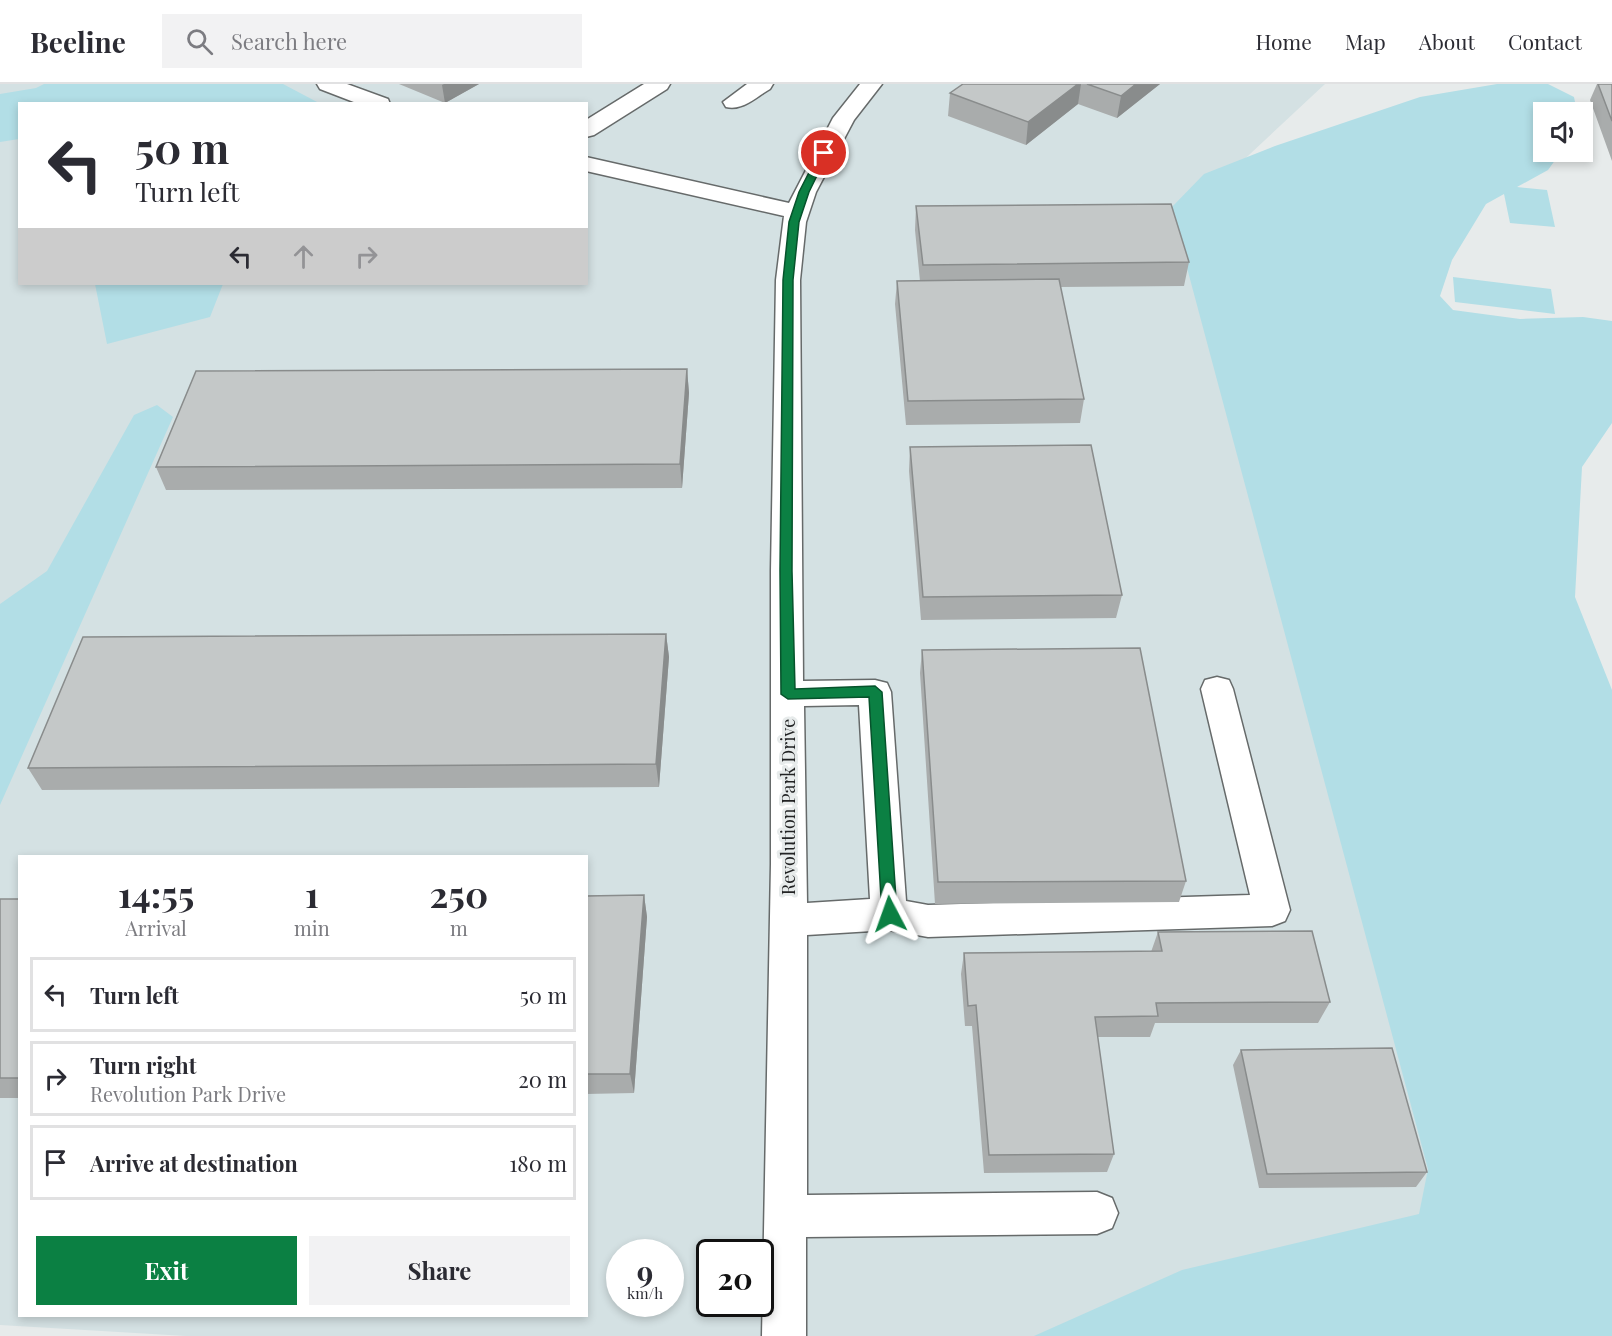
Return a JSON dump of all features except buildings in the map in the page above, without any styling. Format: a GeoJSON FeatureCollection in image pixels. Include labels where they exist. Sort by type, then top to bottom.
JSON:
{"type":"FeatureCollection","features":[{"type":"Feature","properties":{"kind":"street"},"geometry":{"type":"LineString","coordinates":[[328,84],[375,102]]}},
{"type":"Feature","properties":{"kind":"street"},"geometry":{"type":"LineString","coordinates":[[588,129],[659,84]]}},
{"type":"Feature","properties":{"kind":"street"},"geometry":{"type":"LineString","coordinates":[[734,102],[762,84]]}},
{"type":"Feature","properties":{"kind":"street","name":"Revolution Park Drive"},"geometry":{"type":"LineString","coordinates":[[784,1336],[788,920],[786,357],[788,280],[797,212],[804,192],[844,118],[871,84]]}},
{"type":"Feature","properties":{"kind":"street"},"geometry":{"type":"LineString","coordinates":[[588,164],[797,212]]}},
{"type":"Feature","properties":{"kind":"street"},"geometry":{"type":"LineString","coordinates":[[788,920],[890,914],[928,921],[1272,910],[1217,689]]}},
{"type":"Feature","properties":{"kind":"street"},"geometry":{"type":"LineString","coordinates":[[788,694],[875,692],[890,914]]}},
{"type":"Feature","properties":{"kind":"street"},"geometry":{"type":"LineString","coordinates":[[786,1216],[1097,1213]]}},
{"type":"Feature","properties":{"kind":"shaded area"},"geometry":{"type":"Polygon","coordinates":[[[0,84],[1325,84],[1204,197],[1467,1237],[1072,1336],[186,1336],[0,1325],[0,84]]]}},
{"type":"Feature","properties":{"kind":"shaded area"},"geometry":{"type":"Polygon","coordinates":[[[44,84],[283,84],[317,102],[18,102],[18,139],[0,142],[0,94],[36,88],[44,84]]]}},
{"type":"Feature","properties":{"kind":"shaded area"},"geometry":{"type":"Polygon","coordinates":[[[1497,84],[1548,84],[1574,97],[1575,102],[1533,102],[1533,162],[1554,162],[1548,170],[1517,187],[1547,190],[1555,227],[1510,223],[1504,194],[1486,204],[1452,260],[1440,296],[1453,310],[1520,319],[1583,317],[1612,321],[1612,423],[1582,467],[1575,597],[1612,690],[1612,1336],[1034,1336],[1182,1270],[1419,1214],[1428,1169],[1171,208],[1204,174],[1275,146],[1420,97],[1497,84]]]}},
{"type":"Feature","properties":{"kind":"shaded area"},"geometry":{"type":"Polygon","coordinates":[[[1453,277],[1551,289],[1555,314],[1455,302],[1453,277]]]}},
{"type":"Feature","properties":{"kind":"shaded area"},"geometry":{"type":"Polygon","coordinates":[[[95,285],[223,285],[210,317],[107,344],[95,285]]]}},
{"type":"Feature","properties":{"kind":"shaded area"},"geometry":{"type":"Polygon","coordinates":[[[157,405],[173,417],[0,805],[0,604],[47,571],[134,415],[157,405]]]}},
{"type":"Feature","properties":{"kind":"route"},"geometry":{"type":"LineString","coordinates":[[824,153],[804,192],[794,222],[788,280],[786,571],[788,694],[875,692],[890,914]]}}]}
